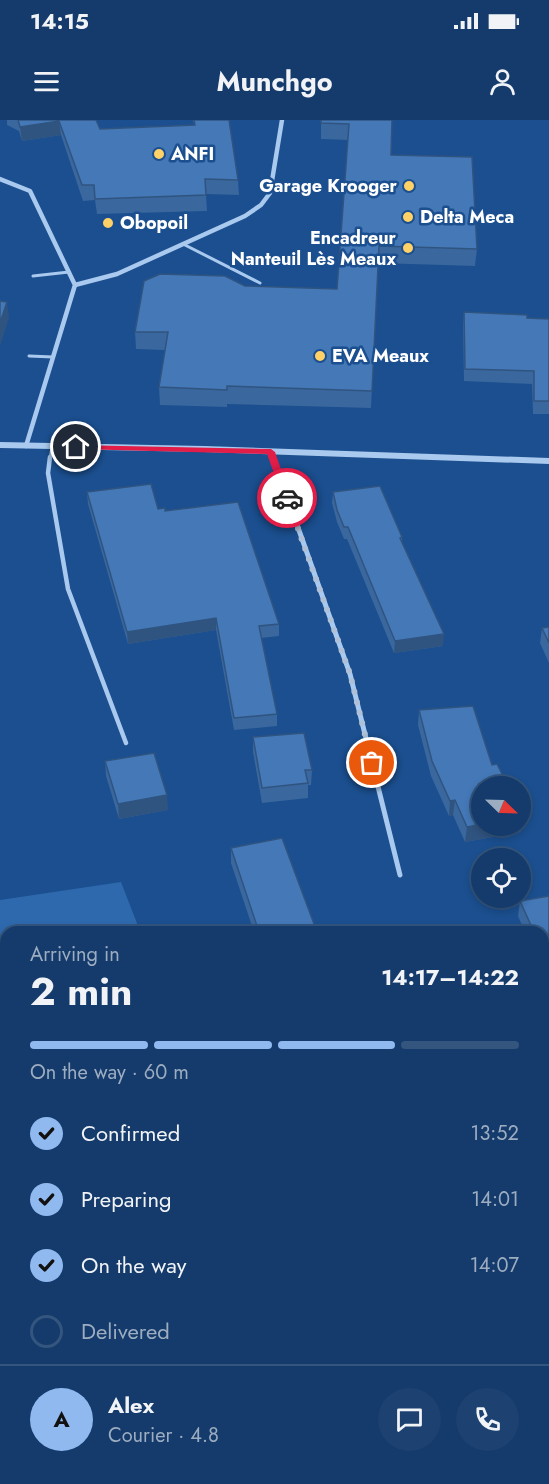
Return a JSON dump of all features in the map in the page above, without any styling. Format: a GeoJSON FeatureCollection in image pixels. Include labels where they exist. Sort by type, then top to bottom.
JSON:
{"type":"FeatureCollection","features":[{"type":"Feature","properties":{"kind":"street"},"geometry":{"type":"LineString","coordinates":[[75,285],[117,274],[245,216],[261,205],[270,193],[282,120]]}},
{"type":"Feature","properties":{"kind":"street"},"geometry":{"type":"LineString","coordinates":[[0,179],[30,191],[75,285],[26,446]]}},
{"type":"Feature","properties":{"kind":"street"},"geometry":{"type":"LineString","coordinates":[[0,445],[549,461]]}},
{"type":"Feature","properties":{"kind":"street"},"geometry":{"type":"LineString","coordinates":[[271,452],[350,674],[400,876]]}},
{"type":"Feature","properties":{"kind":"lane"},"geometry":{"type":"LineString","coordinates":[[183,244],[260,283]]}},
{"type":"Feature","properties":{"kind":"lane"},"geometry":{"type":"LineString","coordinates":[[33,276],[69,272]]}},
{"type":"Feature","properties":{"kind":"lane"},"geometry":{"type":"LineString","coordinates":[[29,356],[53,357]]}},
{"type":"Feature","properties":{"kind":"lane"},"geometry":{"type":"LineString","coordinates":[[52,447],[48,473],[68,589],[126,743]]}},
{"type":"Feature","properties":{"kind":"shaded area"},"geometry":{"type":"Polygon","coordinates":[[[121,882],[138,926],[0,926],[0,900],[121,882]]]}},
{"type":"Feature","properties":{"kind":"building"},"geometry":{"type":"Polygon","coordinates":[[[18,120],[96,120],[100,129],[195,125],[194,120],[229,120],[238,180],[205,179],[206,195],[95,199],[94,185],[82,185],[59,121],[20,127],[18,120]]]}},
{"type":"Feature","properties":{"kind":"building"},"geometry":{"type":"Polygon","coordinates":[[[321,120],[392,120],[391,155],[472,157],[477,249],[379,246],[372,391],[227,386],[227,390],[159,387],[168,332],[135,332],[144,281],[160,274],[225,276],[245,286],[337,289],[349,124],[321,123],[321,120]]]}},
{"type":"Feature","properties":{"kind":"building"},"geometry":{"type":"Polygon","coordinates":[[[0,301],[7,302],[0,323],[0,301]]]}},
{"type":"Feature","properties":{"kind":"building"},"geometry":{"type":"Polygon","coordinates":[[[464,312],[527,315],[527,318],[549,319],[549,401],[534,401],[534,371],[465,369],[464,312]]]}},
{"type":"Feature","properties":{"kind":"building"},"geometry":{"type":"Polygon","coordinates":[[[151,484],[158,509],[165,508],[165,511],[238,502],[279,624],[259,626],[277,714],[234,718],[216,618],[127,632],[87,492],[151,484]]]}},
{"type":"Feature","properties":{"kind":"building"},"geometry":{"type":"Polygon","coordinates":[[[380,486],[402,537],[400,538],[444,634],[395,641],[348,527],[344,527],[333,492],[380,486]]]}},
{"type":"Feature","properties":{"kind":"building"},"geometry":{"type":"Polygon","coordinates":[[[549,627],[549,643],[542,628],[549,627]]]}},
{"type":"Feature","properties":{"kind":"building"},"geometry":{"type":"Polygon","coordinates":[[[473,706],[492,765],[497,764],[503,776],[471,776],[471,826],[467,827],[455,800],[450,801],[432,761],[419,710],[473,706]]]}},
{"type":"Feature","properties":{"kind":"building"},"geometry":{"type":"Polygon","coordinates":[[[304,733],[312,770],[305,770],[308,783],[262,788],[253,737],[304,733]]]}},
{"type":"Feature","properties":{"kind":"building"},"geometry":{"type":"Polygon","coordinates":[[[154,753],[167,795],[118,804],[105,761],[154,753]]]}},
{"type":"Feature","properties":{"kind":"building"},"geometry":{"type":"Polygon","coordinates":[[[282,838],[315,926],[257,926],[231,848],[282,838]]]}},
{"type":"Feature","properties":{"kind":"building"},"geometry":{"type":"Polygon","coordinates":[[[549,896],[549,926],[531,926],[523,908],[531,908],[531,899],[549,896]]]}},
{"type":"Feature","properties":{"kind":"way so far"},"geometry":{"type":"LineString","coordinates":[[287,498],[350,674],[372,763]]}},
{"type":"Feature","properties":{"kind":"place","name":"ANFI"},"geometry":{"type":"Point","coordinates":[159,154]}},
{"type":"Feature","properties":{"kind":"place","name":"Garage Krooger"},"geometry":{"type":"Point","coordinates":[409,186]}},
{"type":"Feature","properties":{"kind":"place","name":"Delta Meca"},"geometry":{"type":"Point","coordinates":[408,217]}},
{"type":"Feature","properties":{"kind":"place","name":"Obopoil"},"geometry":{"type":"Point","coordinates":[108,223]}},
{"type":"Feature","properties":{"kind":"place","name":"Encadreur Nanteuil Lès Meaux"},"geometry":{"type":"Point","coordinates":[408,248]}},
{"type":"Feature","properties":{"kind":"place","name":"EVA Meaux"},"geometry":{"type":"Point","coordinates":[320,356]}},
{"type":"Feature","properties":{"kind":"route"},"geometry":{"type":"LineString","coordinates":[[76,447],[271,452],[287,498]]}}]}
